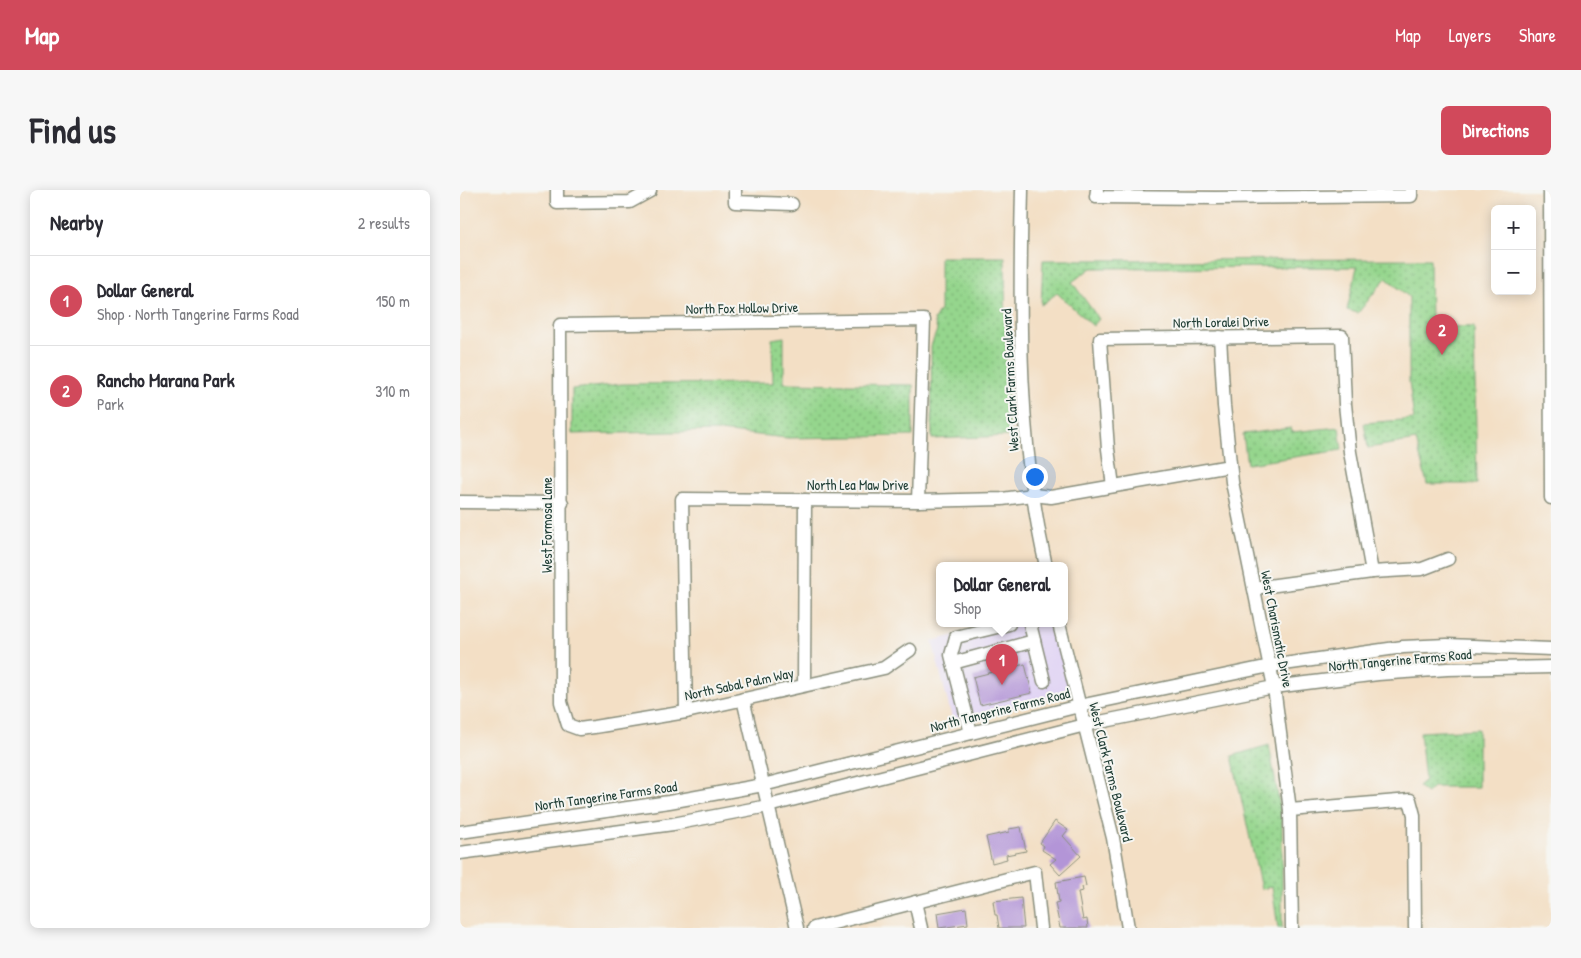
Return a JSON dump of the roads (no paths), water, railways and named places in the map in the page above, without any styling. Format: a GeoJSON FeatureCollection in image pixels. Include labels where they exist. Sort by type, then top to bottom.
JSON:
{"type":"FeatureCollection","features":[{"type":"Feature","properties":{"kind":"street"},"geometry":{"type":"LineString","coordinates":[[558,190],[557,203],[630,202],[650,191]]}},
{"type":"Feature","properties":{"kind":"street","name":"West Clark Farms Boulevard"},"geometry":{"type":"LineString","coordinates":[[1022,190],[1020,262],[1023,401],[1028,459],[1045,562]]}},
{"type":"Feature","properties":{"kind":"street"},"geometry":{"type":"LineString","coordinates":[[1097,190],[1096,197],[1216,194],[1411,196],[1411,190]]}},
{"type":"Feature","properties":{"kind":"street"},"geometry":{"type":"LineString","coordinates":[[1550,190],[1551,498]]}},
{"type":"Feature","properties":{"kind":"street"},"geometry":{"type":"LineString","coordinates":[[735,196],[792,204]]}},
{"type":"Feature","properties":{"kind":"street","name":"North Fox Hollow Drive"},"geometry":{"type":"LineString","coordinates":[[560,325],[924,320],[918,501]]}},
{"type":"Feature","properties":{"kind":"street","name":"West Formosa Lane"},"geometry":{"type":"LineString","coordinates":[[560,325],[562,503],[561,702],[568,725]]}},
{"type":"Feature","properties":{"kind":"street","name":"North Loralei Drive"},"geometry":{"type":"LineString","coordinates":[[1113,486],[1108,449],[1100,339],[1342,336],[1345,404],[1350,452],[1372,572]]}},
{"type":"Feature","properties":{"kind":"street","name":"West Charismatic Drive"},"geometry":{"type":"LineString","coordinates":[[1220,337],[1224,406],[1232,482],[1274,687],[1290,810],[1292,928]]}},
{"type":"Feature","properties":{"kind":"street","name":"North Lea Maw Drive"},"geometry":{"type":"LineString","coordinates":[[686,712],[682,499],[918,501],[1002,499],[1033,495],[1051,497],[1230,466]]}},
{"type":"Feature","properties":{"kind":"street"},"geometry":{"type":"LineString","coordinates":[[804,685],[805,500]]}},
{"type":"Feature","properties":{"kind":"street"},"geometry":{"type":"LineString","coordinates":[[460,502],[562,503]]}},
{"type":"Feature","properties":{"kind":"street"},"geometry":{"type":"LineString","coordinates":[[1254,588],[1372,572],[1422,569],[1448,559]]}},
{"type":"Feature","properties":{"kind":"street"},"geometry":{"type":"LineString","coordinates":[[971,733],[951,655],[956,637],[997,627]]}},
{"type":"Feature","properties":{"kind":"street"},"geometry":{"type":"LineString","coordinates":[[1031,627],[1044,681]]}},
{"type":"Feature","properties":{"kind":"street","name":"West Clark Farms Boulevard"},"geometry":{"type":"LineString","coordinates":[[1060,627],[1113,838],[1128,928]]}},
{"type":"Feature","properties":{"kind":"street"},"geometry":{"type":"LineString","coordinates":[[953,663],[1034,641]]}},
{"type":"Feature","properties":{"kind":"street","name":"North Tangerine Farms Road"},"geometry":{"type":"LineString","coordinates":[[460,832],[669,802],[763,785],[1079,706],[1270,666],[1403,647],[1447,645],[1551,649]]}},
{"type":"Feature","properties":{"kind":"street","name":"North Sabal Palm Way"},"geometry":{"type":"LineString","coordinates":[[568,725],[579,728],[594,727],[686,712],[884,668],[910,650]]}},
{"type":"Feature","properties":{"kind":"street","name":"North Tangerine Farms Road"},"geometry":{"type":"LineString","coordinates":[[460,853],[673,824],[768,806],[1085,725],[1274,687],[1388,673],[1447,669],[1551,667]]}},
{"type":"Feature","properties":{"kind":"street"},"geometry":{"type":"LineString","coordinates":[[743,699],[797,928]]}},
{"type":"Feature","properties":{"kind":"street"},"geometry":{"type":"LineString","coordinates":[[1290,810],[1410,800],[1414,815],[1415,928]]}},
{"type":"Feature","properties":{"kind":"street"},"geometry":{"type":"LineString","coordinates":[[814,928],[1035,872],[1041,928]]}},
{"type":"Feature","properties":{"kind":"street"},"geometry":{"type":"LineString","coordinates":[[915,902],[921,928]]}},
{"type":"Feature","properties":{"kind":"place","name":"Rancho Marana Park"},"geometry":{"type":"Point","coordinates":[1442,355]}},
{"type":"Feature","properties":{"kind":"place","name":"Dollar General"},"geometry":{"type":"Point","coordinates":[1002,685]}}]}
